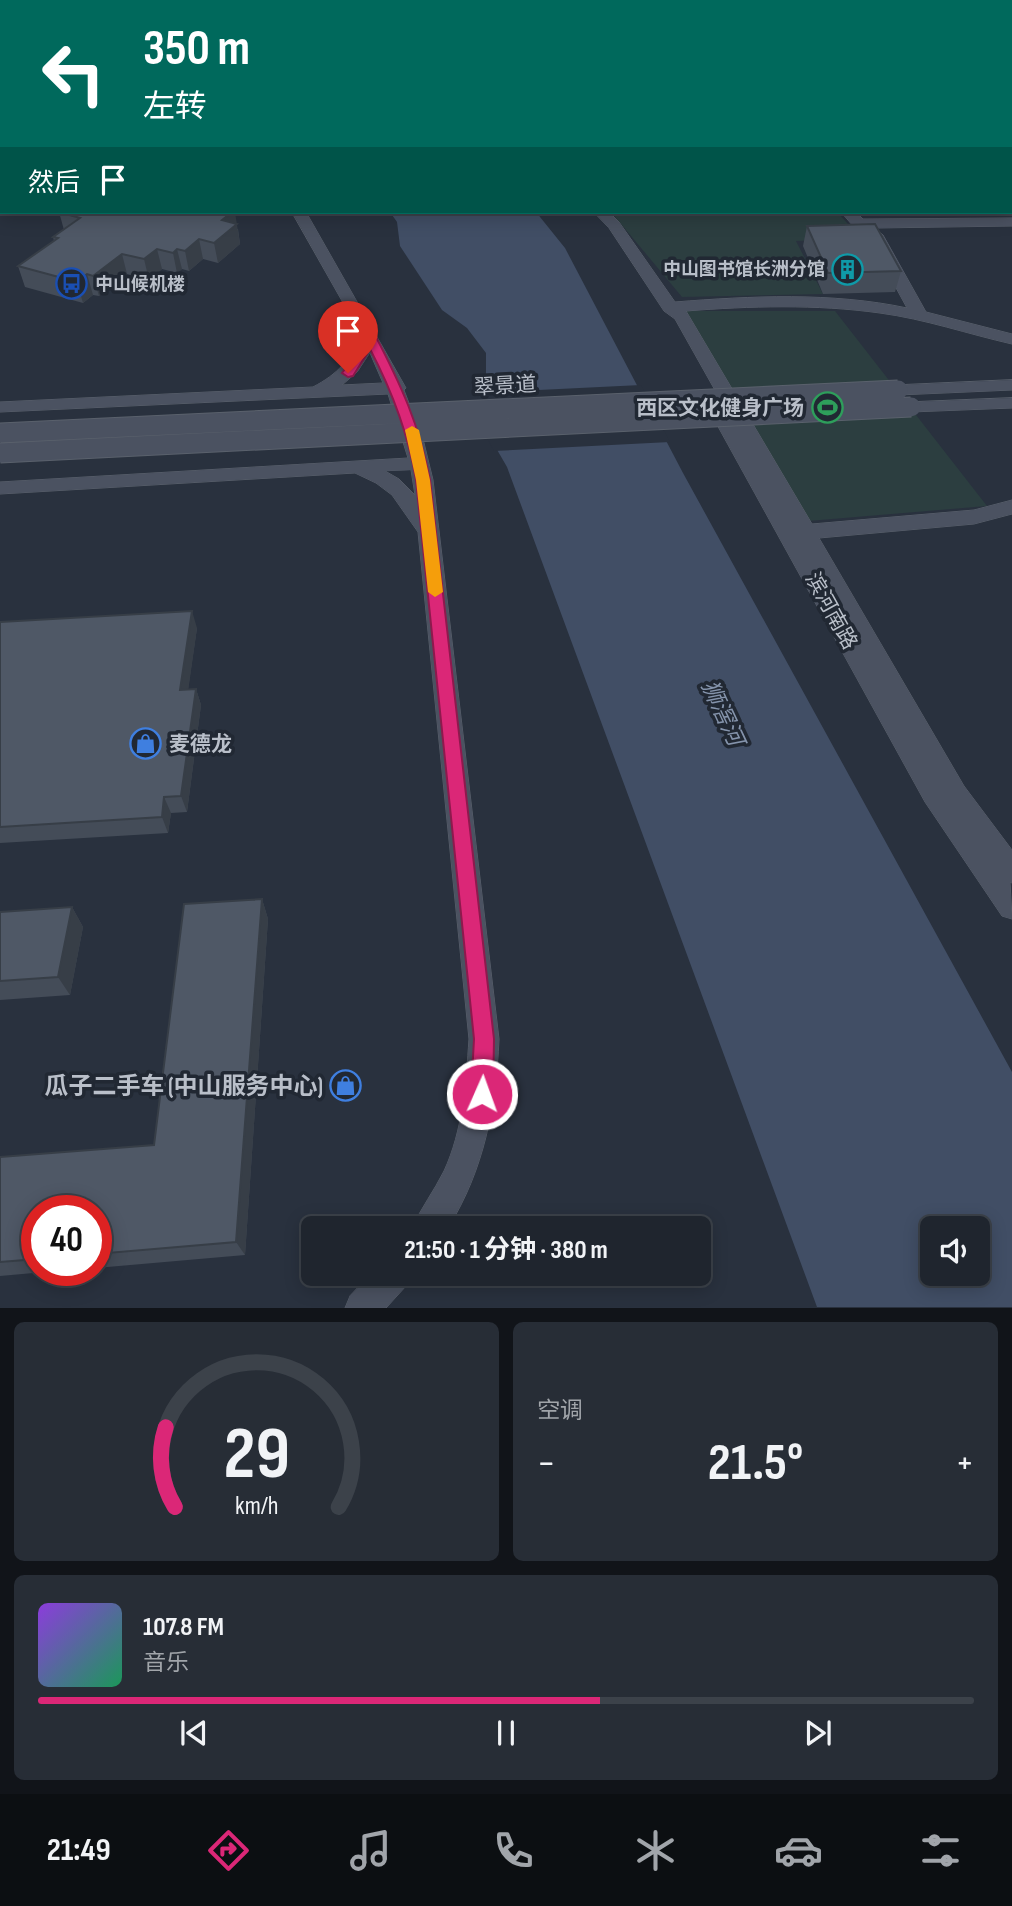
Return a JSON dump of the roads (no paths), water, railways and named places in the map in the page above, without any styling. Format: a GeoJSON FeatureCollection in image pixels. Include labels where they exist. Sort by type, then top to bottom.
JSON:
{"type":"FeatureCollection","features":[{"type":"Feature","properties":{"kind":"street"},"geometry":{"type":"LineString","coordinates":[[300,214],[397,388],[420,463],[484,1039],[482,1094],[468,1151],[437,1216]]}},
{"type":"Feature","properties":{"kind":"street","name":"滨河南路"},"geometry":{"type":"LineString","coordinates":[[603,214],[614,225],[670,307],[667,317],[796,532],[955,793],[1012,872]]}},
{"type":"Feature","properties":{"kind":"street"},"geometry":{"type":"LineString","coordinates":[[853,218],[875,235],[920,316]]}},
{"type":"Feature","properties":{"kind":"street"},"geometry":{"type":"LineString","coordinates":[[853,218],[1012,222]]}},
{"type":"Feature","properties":{"kind":"street"},"geometry":{"type":"LineString","coordinates":[[670,307],[806,304],[866,306],[920,316],[1012,339]]}},
{"type":"Feature","properties":{"kind":"street"},"geometry":{"type":"LineString","coordinates":[[316,392],[348,373],[360,358],[369,335]]}},
{"type":"Feature","properties":{"kind":"street","name":"翠景道"},"geometry":{"type":"LineString","coordinates":[[0,433],[1012,385]]}},
{"type":"Feature","properties":{"kind":"street"},"geometry":{"type":"LineString","coordinates":[[0,407],[397,388]]}},
{"type":"Feature","properties":{"kind":"street"},"geometry":{"type":"LineString","coordinates":[[0,453],[1012,403]]}},
{"type":"Feature","properties":{"kind":"street"},"geometry":{"type":"LineString","coordinates":[[0,488],[420,463]]}},
{"type":"Feature","properties":{"kind":"street"},"geometry":{"type":"LineString","coordinates":[[359,467],[383,477],[403,491],[430,539]]}},
{"type":"Feature","properties":{"kind":"street"},"geometry":{"type":"LineString","coordinates":[[796,532],[974,517],[1012,508]]}},
{"type":"Feature","properties":{"kind":"street","name":"滨河南路"},"geometry":{"type":"LineString","coordinates":[[796,532],[934,795],[1012,906]]}},
{"type":"Feature","properties":{"kind":"street"},"geometry":{"type":"LineString","coordinates":[[362,1307],[382,1286]]}},
{"type":"Feature","properties":{"kind":"water","name":"狮滘河"},"geometry":{"type":"Polygon","coordinates":[[[391,214],[538,214],[565,248],[683,473],[1012,1072],[1012,1307],[817,1307],[507,467],[477,415],[486,377],[486,353],[467,328],[442,310],[400,246],[397,222],[391,214]]]}},
{"type":"Feature","properties":{"kind":"place","name":"中山图书馆长洲分馆"},"geometry":{"type":"Point","coordinates":[848,269]}},
{"type":"Feature","properties":{"kind":"place","name":"中山候机楼"},"geometry":{"type":"Point","coordinates":[72,284]}},
{"type":"Feature","properties":{"kind":"place","name":"西区文化健身广场"},"geometry":{"type":"Point","coordinates":[827,408]}},
{"type":"Feature","properties":{"kind":"place","name":"麦德龙"},"geometry":{"type":"Point","coordinates":[146,744]}},
{"type":"Feature","properties":{"kind":"place","name":"瓜子二手车 (中山服务中心)"},"geometry":{"type":"Point","coordinates":[346,1086]}}]}
